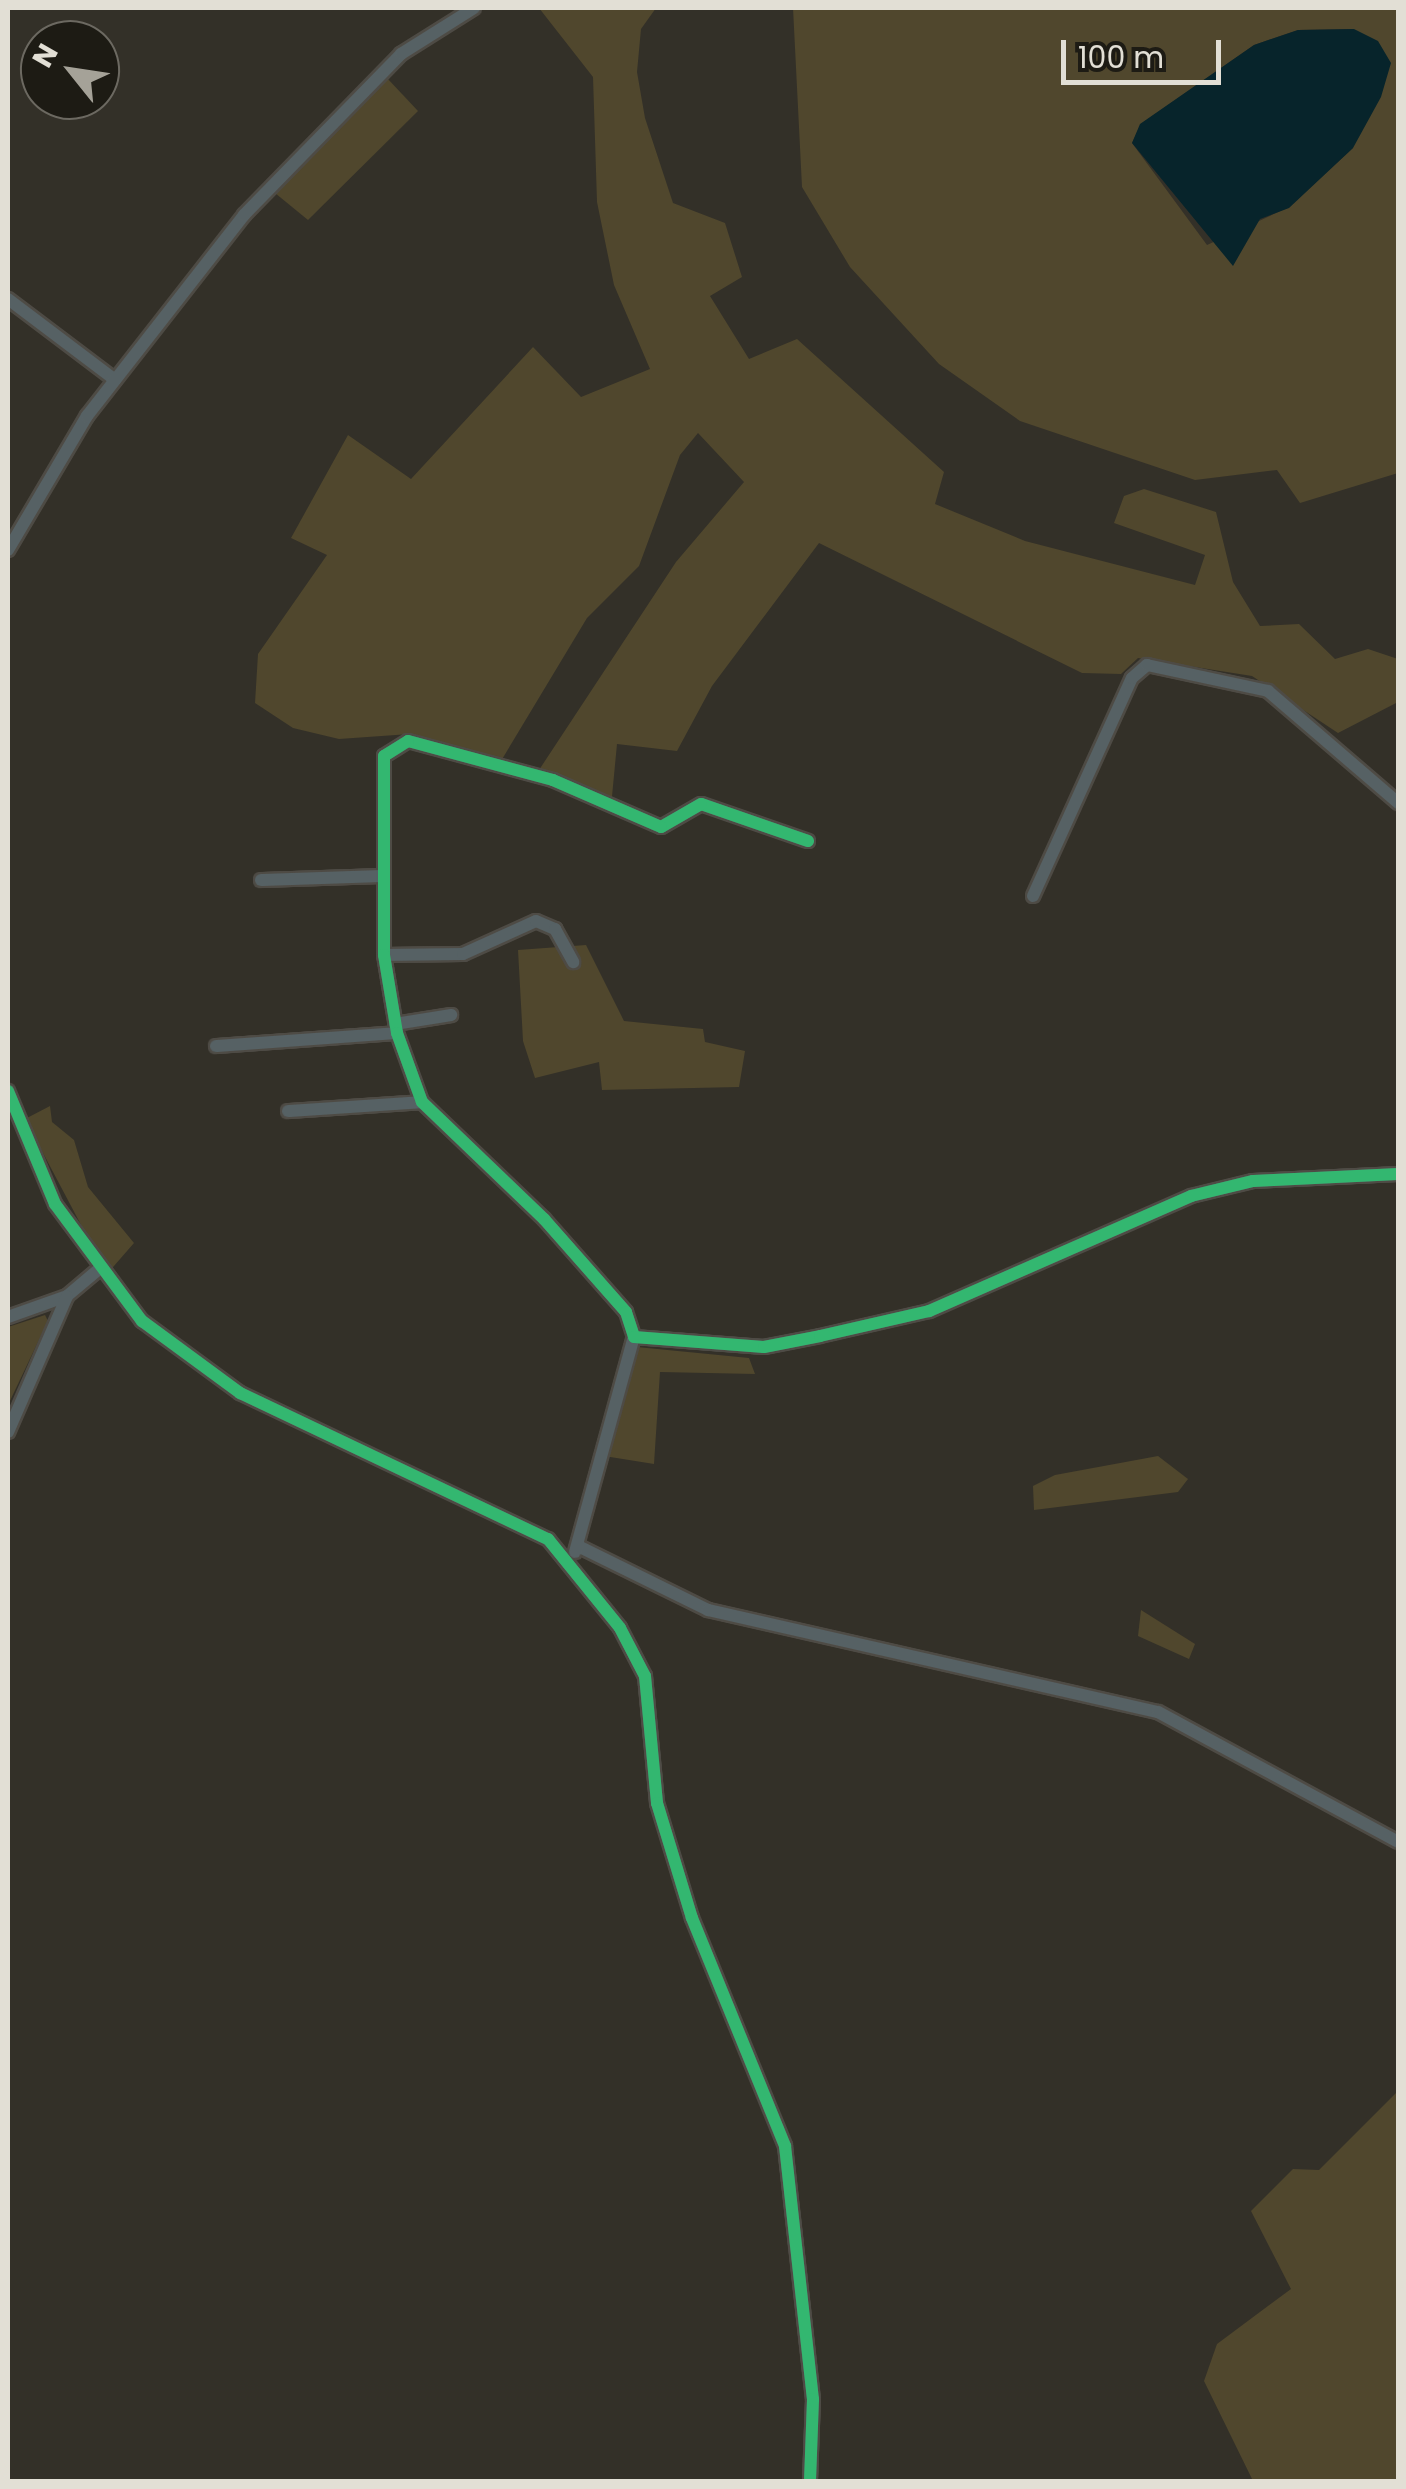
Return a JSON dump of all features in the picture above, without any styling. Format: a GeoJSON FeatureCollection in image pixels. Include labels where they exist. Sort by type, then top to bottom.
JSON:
{"type":"FeatureCollection","features":[{"type":"Feature","properties":{"kind":"street"},"geometry":{"type":"LineString","coordinates":[[8,550],[115,380],[335,116],[401,54],[474,8]]}},
{"type":"Feature","properties":{"kind":"street"},"geometry":{"type":"LineString","coordinates":[[8,299],[115,380]]}},
{"type":"Feature","properties":{"kind":"street"},"geometry":{"type":"LineString","coordinates":[[1033,896],[1132,678],[1147,666],[1268,691],[1398,803]]}},
{"type":"Feature","properties":{"kind":"street"},"geometry":{"type":"LineString","coordinates":[[808,842],[700,804],[661,828],[553,780],[401,740],[384,756],[384,955],[396,1028],[422,1102],[544,1219],[626,1312],[634,1337],[575,1552],[645,1676],[657,1803],[705,1955],[785,2146],[814,2398],[810,2482]]}},
{"type":"Feature","properties":{"kind":"street"},"geometry":{"type":"LineString","coordinates":[[261,880],[383,876]]}},
{"type":"Feature","properties":{"kind":"street"},"geometry":{"type":"LineString","coordinates":[[384,955],[463,954],[536,921],[555,929],[573,962]]}},
{"type":"Feature","properties":{"kind":"street"},"geometry":{"type":"LineString","coordinates":[[216,1046],[396,1028],[450,1014]]}},
{"type":"Feature","properties":{"kind":"street"},"geometry":{"type":"LineString","coordinates":[[8,1096],[55,1204],[97,1271],[142,1321],[240,1393],[575,1552],[708,1610],[1158,1712],[1398,1842]]}},
{"type":"Feature","properties":{"kind":"street"},"geometry":{"type":"LineString","coordinates":[[288,1111],[422,1102]]}},
{"type":"Feature","properties":{"kind":"street"},"geometry":{"type":"LineString","coordinates":[[634,1337],[764,1347],[820,1336],[929,1310],[1191,1196],[1305,1175],[1398,1174]]}},
{"type":"Feature","properties":{"kind":"street"},"geometry":{"type":"LineString","coordinates":[[8,1317],[67,1296],[97,1271]]}},
{"type":"Feature","properties":{"kind":"street"},"geometry":{"type":"LineString","coordinates":[[8,1432],[67,1296]]}},
{"type":"Feature","properties":{"kind":"shaded area"},"geometry":{"type":"Polygon","coordinates":[[[539,8],[656,8],[641,29],[637,72],[645,118],[673,203],[725,223],[742,277],[710,296],[749,359],[797,339],[944,472],[935,504],[1025,541],[1195,585],[1205,555],[1114,523],[1124,496],[1144,489],[1216,512],[1233,582],[1260,626],[1299,624],[1335,659],[1368,649],[1398,659],[1398,702],[1338,733],[1252,676],[1138,658],[1121,674],[1082,673],[819,543],[712,686],[677,751],[617,744],[611,807],[539,770],[676,562],[744,482],[698,433],[680,455],[639,566],[587,618],[501,761],[410,734],[339,739],[293,728],[255,703],[258,654],[327,555],[291,538],[348,435],[411,479],[533,347],[581,397],[650,369],[614,285],[597,202],[593,77],[539,8]]]}},
{"type":"Feature","properties":{"kind":"shaded area"},"geometry":{"type":"Polygon","coordinates":[[[793,8],[1398,8],[1398,473],[1300,503],[1277,470],[1195,480],[1020,421],[939,364],[850,267],[802,187],[793,8]],[[1354,29],[1298,30],[1254,45],[1141,124],[1132,143],[1207,245],[1289,207],[1353,148],[1354,29]]]}},
{"type":"Feature","properties":{"kind":"shaded area"},"geometry":{"type":"Polygon","coordinates":[[[387,78],[418,111],[308,220],[275,193],[387,78]]]}},
{"type":"Feature","properties":{"kind":"shaded area"},"geometry":{"type":"Polygon","coordinates":[[[586,945],[624,1021],[703,1029],[705,1042],[745,1051],[739,1087],[602,1090],[599,1062],[535,1078],[523,1041],[518,950],[586,945]]]}},
{"type":"Feature","properties":{"kind":"shaded area"},"geometry":{"type":"Polygon","coordinates":[[[50,1106],[52,1122],[74,1140],[88,1187],[134,1243],[107,1274],[25,1119],[50,1106]]]}},
{"type":"Feature","properties":{"kind":"shaded area"},"geometry":{"type":"Polygon","coordinates":[[[45,1315],[48,1321],[8,1405],[8,1327],[45,1315]]]}},
{"type":"Feature","properties":{"kind":"shaded area"},"geometry":{"type":"Polygon","coordinates":[[[637,1347],[749,1358],[755,1374],[660,1372],[654,1464],[604,1456],[637,1347]]]}},
{"type":"Feature","properties":{"kind":"shaded area"},"geometry":{"type":"Polygon","coordinates":[[[1158,1456],[1188,1479],[1178,1492],[1034,1510],[1033,1486],[1055,1475],[1158,1456]]]}},
{"type":"Feature","properties":{"kind":"shaded area"},"geometry":{"type":"Polygon","coordinates":[[[1141,1610],[1195,1644],[1189,1659],[1138,1636],[1141,1610]]]}},
{"type":"Feature","properties":{"kind":"shaded area"},"geometry":{"type":"Polygon","coordinates":[[[1398,2091],[1398,2481],[1253,2481],[1204,2381],[1217,2344],[1291,2289],[1251,2211],[1293,2169],[1319,2170],[1398,2091]]]}},
{"type":"Feature","properties":{"kind":"water"},"geometry":{"type":"Polygon","coordinates":[[[1354,29],[1378,41],[1391,63],[1381,97],[1353,148],[1289,208],[1260,219],[1233,266],[1132,143],[1140,124],[1254,45],[1298,30],[1354,29]]]}},
{"type":"Feature","properties":{"kind":"cycle path"},"geometry":{"type":"LineString","coordinates":[[808,841],[701,804],[661,827],[553,780],[408,741],[384,756],[384,955],[397,1033],[422,1102],[544,1219],[626,1312],[634,1337],[764,1347],[820,1336],[929,1311],[1191,1196],[1253,1181],[1398,1174]]}},
{"type":"Feature","properties":{"kind":"cycle path"},"geometry":{"type":"LineString","coordinates":[[8,1091],[55,1204],[142,1321],[240,1393],[548,1539],[620,1628],[645,1676],[657,1803],[692,1918],[785,2146],[813,2399],[810,2482]]}}]}
